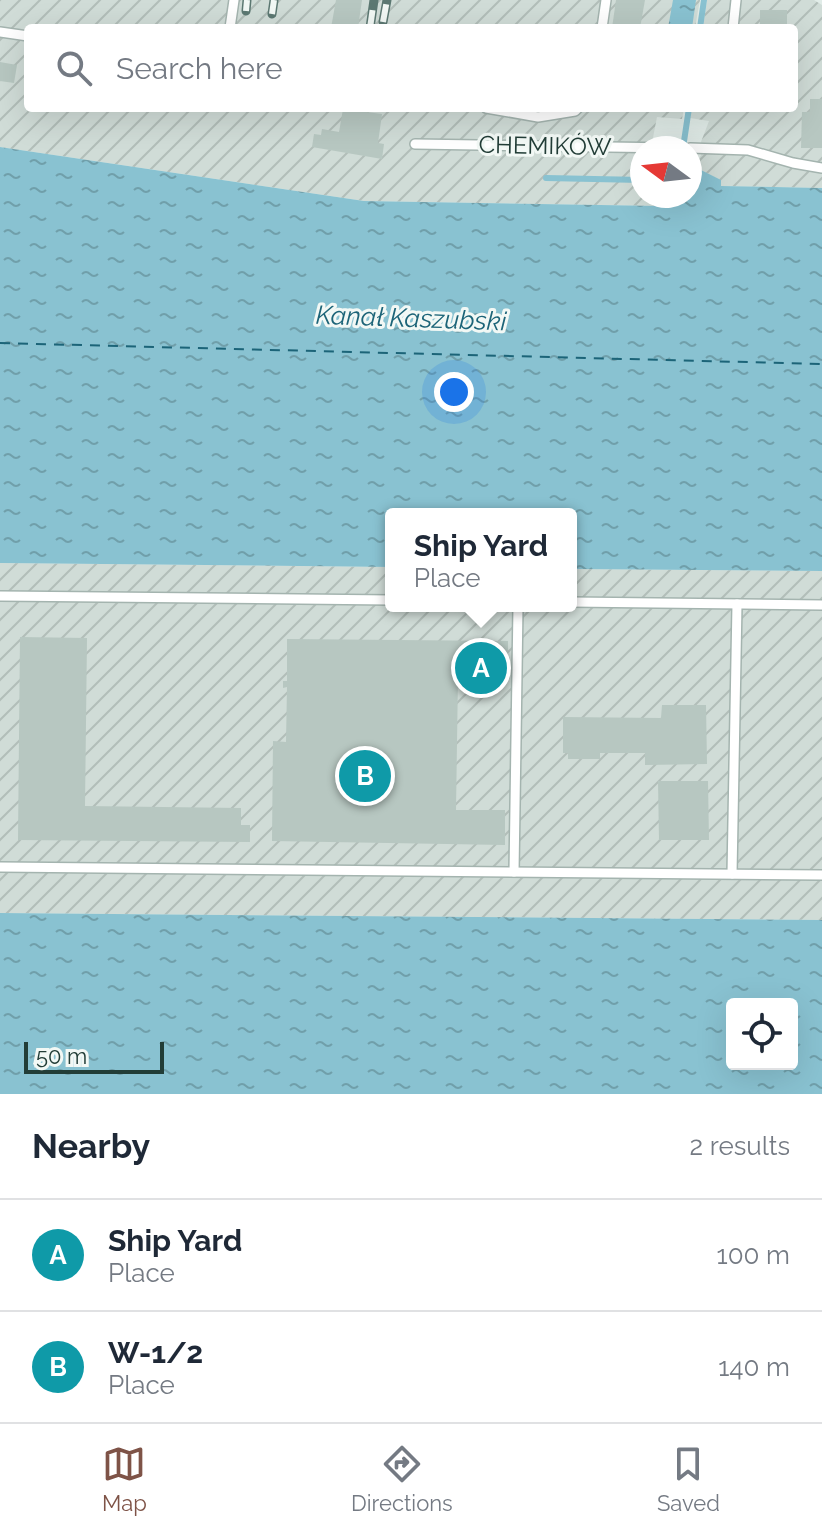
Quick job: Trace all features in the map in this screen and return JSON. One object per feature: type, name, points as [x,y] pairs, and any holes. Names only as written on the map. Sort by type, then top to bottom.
[{"type":"lane","points":[[231,24],[234,0]]},
{"type":"lane","points":[[603,24],[606,0]]},
{"type":"lane","points":[[733,24],[736,0]]},
{"type":"lane","points":[[0,32],[24,35]]},
{"type":"lane","points":[[509,112],[538,117],[569,112]]},
{"type":"lane","name":"CHEMIKÓW","points":[[415,144],[630,148]]},
{"type":"lane","points":[[702,149],[748,150],[822,168]]},
{"type":"lane","points":[[0,596],[385,600]]},
{"type":"lane","points":[[577,602],[822,605]]},
{"type":"lane","points":[[732,874],[737,604]]},
{"type":"lane","points":[[514,872],[518,612]]},
{"type":"lane","points":[[0,867],[822,875]]},
{"type":"shaded area","points":[[0,0],[700,0],[696,24],[24,24],[24,112],[683,112],[682,119],[657,117],[653,136],[630,136],[630,205],[364,201],[0,147]]},
{"type":"shaded area","points":[[707,0],[814,0],[822,5],[822,188],[720,186],[720,180],[702,171],[702,139],[709,121],[690,118],[691,112],[798,112],[798,24],[704,24]]},
{"type":"shaded area","points":[[0,563],[385,567],[385,612],[577,612],[577,569],[822,571],[822,920],[0,913]]},
{"type":"water","points":[[673,0],[696,0],[693,24],[669,24]]},
{"type":"water","name":"Kanał Kaszubski","points":[[0,147],[364,201],[702,208],[702,170],[721,180],[721,186],[822,188],[822,571],[577,569],[577,508],[385,508],[385,567],[0,563]]},
{"type":"water","points":[[0,913],[822,920],[822,1094],[0,1094]]},
{"type":"building","points":[[336,0],[362,0],[359,24],[332,24]]},
{"type":"building","points":[[616,0],[645,0],[641,24],[613,24]]},
{"type":"building","points":[[760,10],[787,10],[787,24],[760,24]]},
{"type":"building","points":[[0,62],[17,65],[14,83],[0,81]]},
{"type":"building","points":[[810,99],[822,99],[822,148],[801,148],[802,112],[810,112]]},
{"type":"building","points":[[342,112],[382,114],[378,143],[384,144],[382,159],[312,147],[314,134],[321,135],[322,129],[339,132]]},
{"type":"building","points":[[20,637],[87,638],[85,806],[241,808],[241,825],[250,825],[250,842],[18,840]]},
{"type":"building","points":[[287,639],[508,641],[508,677],[458,676],[456,810],[505,810],[505,845],[272,841],[273,741],[286,742],[287,687],[283,688],[283,681],[287,681]]},
{"type":"building","points":[[662,705],[706,705],[707,764],[645,765],[645,753],[600,753],[600,759],[568,759],[568,753],[563,753],[563,717],[661,718]]},
{"type":"building","points":[[658,781],[708,781],[709,840],[659,840]]},
{"type":"waterway","points":[[701,24],[704,0]]},
{"type":"waterway","points":[[685,136],[688,112]]},
{"type":"waterway","points":[[546,178],[630,180]]},
{"type":"ferry route","points":[[0,343],[822,364]]},
{"type":"railway","points":[[246,11],[247,0]]},
{"type":"railway","points":[[272,14],[274,0]]},
{"type":"railway","points":[[371,24],[374,0]]},
{"type":"railway","points":[[383,22],[387,0]]},
{"type":"place","name":"Ship Yard","points":[[481,668]]},
{"type":"place","name":"W-1/2","points":[[365,776]]}]
